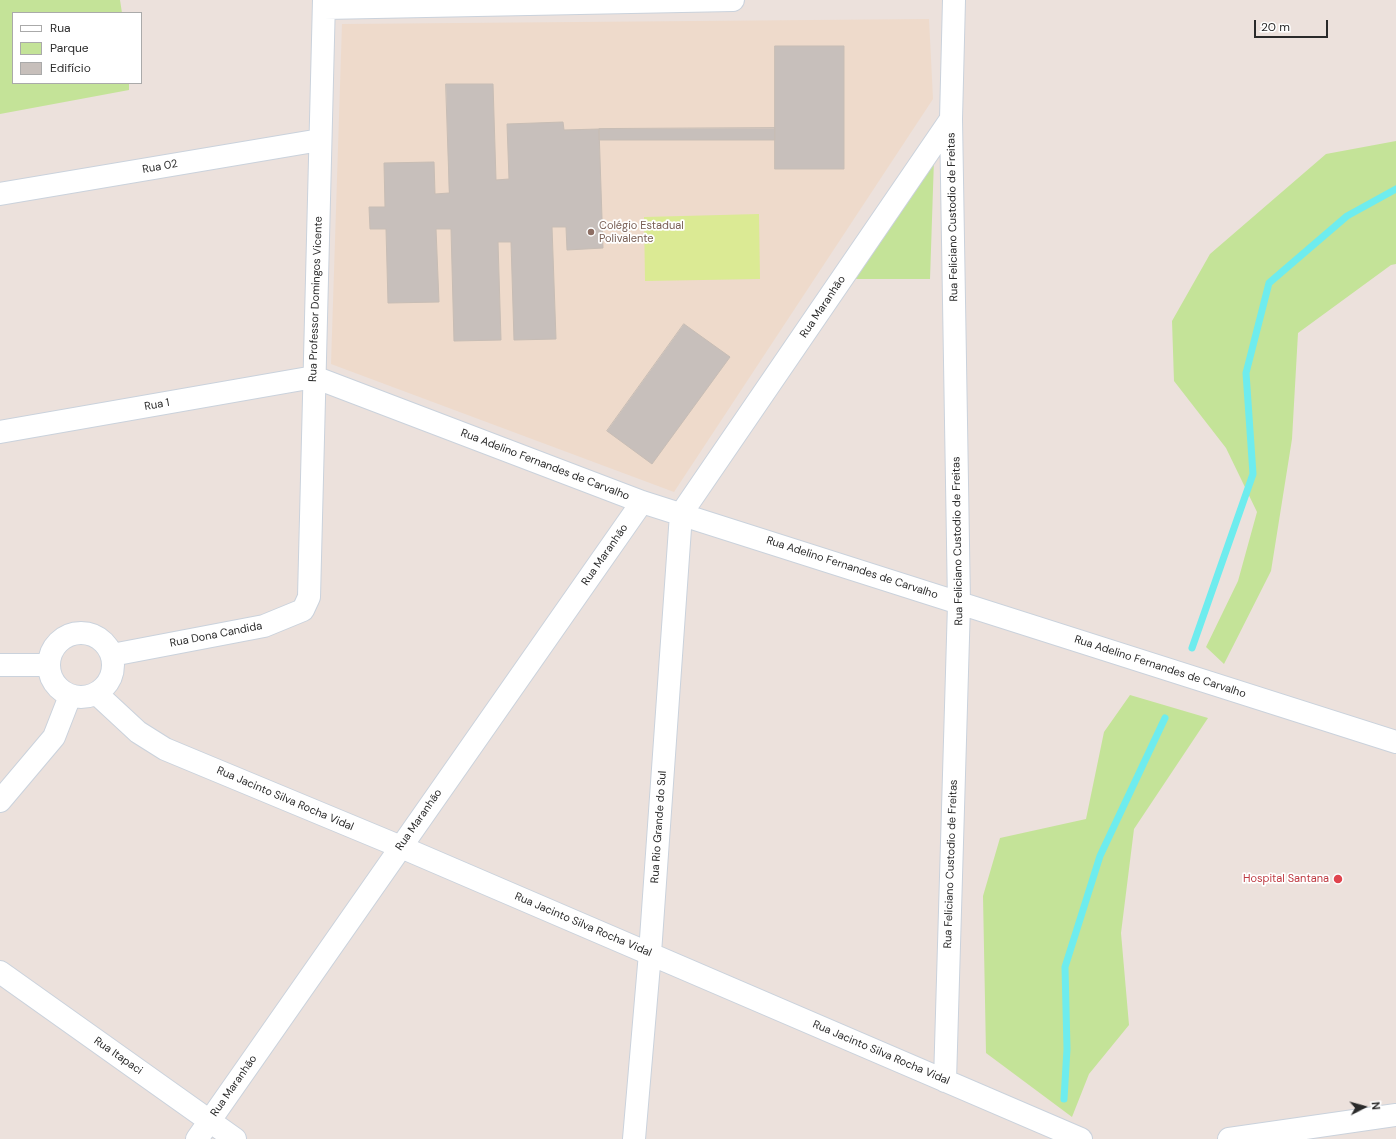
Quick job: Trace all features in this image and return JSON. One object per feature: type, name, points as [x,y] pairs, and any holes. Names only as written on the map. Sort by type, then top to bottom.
[{"type":"street","points":[[324,4],[733,0]]},
{"type":"street","name":"Rua Feliciano Custodio de Freitas","points":[[945,1081],[959,604],[951,119],[954,0]]},
{"type":"street","name":"Rua Professor Domingos Vicente","points":[[309,597],[324,4]]},
{"type":"street","name":"Rua Maranhão","points":[[681,514],[951,119]]},
{"type":"street","name":"Rua 02","points":[[0,194],[320,140]]},
{"type":"street","name":"Rua Adelino Fernandes de Carvalho","points":[[314,377],[642,502],[1396,742]]},
{"type":"street","name":"Rua 1","points":[[0,432],[314,377]]},
{"type":"street","name":"Rua Maranhão","points":[[197,1139],[642,502]]},
{"type":"street","name":"Rua Rio Grande do Sul","points":[[634,1139],[650,953],[681,514]]},
{"type":"street","name":"Rua Dona Candida","points":[[112,655],[264,626],[303,610],[309,597]]},
{"type":"street","points":[[76,633],[94,635],[102,640],[112,655],[113,668],[110,681],[97,694],[88,697],[70,696],[62,692],[54,683],[49,672],[52,652],[59,640],[76,633]]},
{"type":"street","points":[[0,665],[49,665]]},
{"type":"street","name":"Rua Jacinto Silva Rocha Vidal","points":[[97,694],[138,732],[165,749],[401,846],[1081,1139]]},
{"type":"street","points":[[0,801],[54,737],[70,696]]},
{"type":"street","name":"Rua Itapaci","points":[[0,972],[235,1139]]},
{"type":"street","points":[[1229,1139],[1396,1115]]},
{"type":"shaded area","name":"Colégio Estadual Polivalente","points":[[929,19],[933,99],[674,492],[331,364],[342,24]]},
{"type":"green space","points":[[0,0],[120,0],[122,12],[12,12],[12,84],[129,84],[129,90],[0,114]]},
{"type":"green space","points":[[1396,141],[1396,264],[1391,265],[1298,333],[1292,439],[1271,571],[1224,664],[1206,647],[1238,581],[1257,512],[1226,448],[1174,381],[1172,321],[1210,254],[1326,154]]},
{"type":"green space","points":[[934,159],[930,279],[851,279]]},
{"type":"green space","points":[[759,214],[760,279],[645,281],[644,217]]},
{"type":"green space","points":[[1130,695],[1208,718],[1134,829],[1121,933],[1129,1025],[1089,1074],[1072,1117],[986,1053],[983,896],[1000,838],[1086,819],[1104,732]]},
{"type":"building","points":[[775,46],[844,46],[844,169],[775,169]]},
{"type":"building","points":[[446,84],[493,84],[496,180],[509,179],[507,124],[563,122],[564,130],[599,129],[603,248],[567,250],[566,227],[552,227],[556,339],[514,340],[511,242],[498,242],[501,340],[454,341],[451,229],[436,229],[439,302],[388,303],[386,229],[370,229],[369,207],[385,207],[384,163],[434,162],[435,194],[449,193]]},
{"type":"building","points":[[775,128],[775,140],[599,140],[599,129]]},
{"type":"building","points":[[684,324],[730,357],[652,464],[607,431]]},
{"type":"waterway","points":[[1192,648],[1253,474],[1246,373],[1269,283],[1347,216],[1396,189]]},
{"type":"waterway","points":[[1064,1099],[1067,1049],[1065,967],[1100,856],[1165,718]]},
{"type":"place","name":"Colégio Estadual Polivalente","points":[[591,232]]},
{"type":"place","name":"Hospital Santana","points":[[1338,879]]}]
